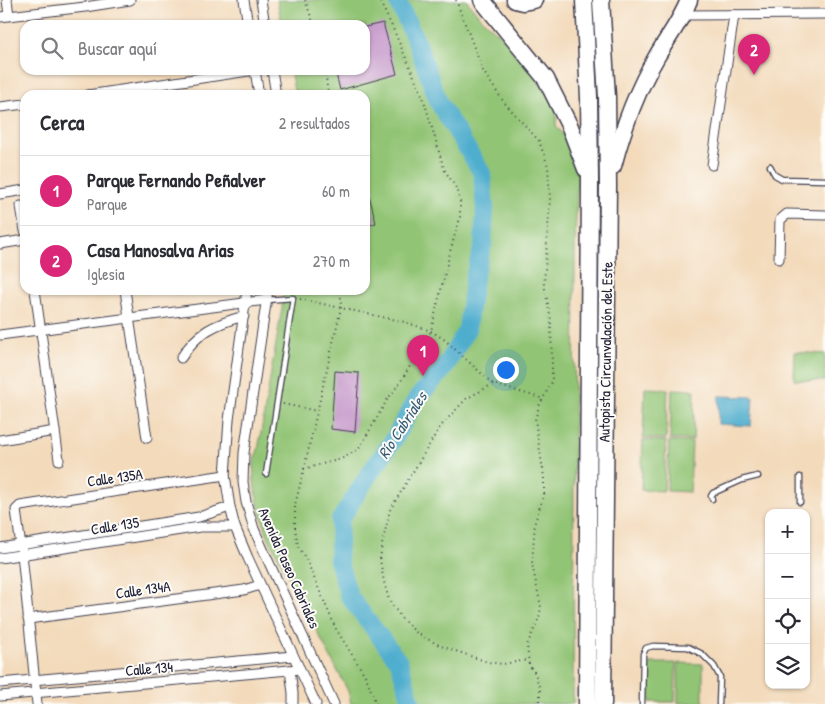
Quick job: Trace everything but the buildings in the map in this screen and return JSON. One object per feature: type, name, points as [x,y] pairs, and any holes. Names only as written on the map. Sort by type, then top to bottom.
[{"type":"highway","points":[[482,0],[546,79],[570,127],[590,182]]},
{"type":"highway","points":[[515,0],[523,2],[534,0]]},
{"type":"highway","name":"Autopista Circunvalación del Este","points":[[584,0],[590,182],[587,704]]},
{"type":"highway","name":"Autopista Circunvalación del Este","points":[[601,0],[607,97],[608,186],[602,704]]},
{"type":"highway","points":[[608,186],[617,150],[635,101],[656,57],[686,8]]},
{"type":"street","points":[[7,0],[5,16],[84,4],[130,0]]},
{"type":"street","points":[[244,0],[247,20]]},
{"type":"street","points":[[261,0],[264,20]]},
{"type":"street","points":[[686,8],[734,15],[825,14]]},
{"type":"street","points":[[712,165],[734,15]]},
{"type":"street","points":[[121,90],[222,75]]},
{"type":"street","points":[[256,75],[258,90]]},
{"type":"street","points":[[273,75],[275,90]]},
{"type":"street","points":[[0,107],[20,105]]},
{"type":"street","points":[[0,194],[20,191]]},
{"type":"street","points":[[779,259],[780,220],[783,216],[787,214],[825,215]]},
{"type":"street","points":[[0,244],[20,241]]},
{"type":"street","points":[[35,295],[59,460]]},
{"type":"street","points":[[126,295],[147,438]]},
{"type":"street","points":[[246,295],[229,420],[225,475],[235,527],[293,656],[295,670],[293,704]]},
{"type":"street","name":"Avenida Paseo Cabriales","points":[[267,295],[244,453],[243,482],[246,502],[254,530],[334,704]]},
{"type":"street","points":[[0,336],[266,300]]},
{"type":"street","points":[[181,358],[191,344],[213,326],[244,316]]},
{"type":"street","points":[[0,440],[55,431]]},
{"type":"street","name":"Calle 135A","points":[[22,550],[15,515],[16,510],[20,506],[225,475]]},
{"type":"street","name":"Calle 135","points":[[0,558],[22,550],[198,517],[230,507]]},
{"type":"street","name":"Calle 135","points":[[0,548],[22,550],[200,527],[235,527]]},
{"type":"street","points":[[22,550],[37,704]]},
{"type":"street","name":"Calle 134A","points":[[28,619],[244,590],[260,585]]},
{"type":"street","name":"Calle 134","points":[[0,683],[293,656]]},
{"type":"street","points":[[295,670],[316,704]]},
{"type":"street","name":"Calle 134","points":[[0,696],[295,670]]},
{"type":"lane","points":[[770,166],[775,175],[782,178],[825,180]]},
{"type":"lane","points":[[266,300],[292,298],[266,474]]},
{"type":"lane","points":[[712,498],[713,493],[742,480],[758,476]]},
{"type":"lane","points":[[800,477],[800,502]]},
{"type":"lane","points":[[642,704],[643,654],[646,648],[653,646],[688,647],[702,654],[714,666],[720,677],[719,704]]},
{"type":"path","points":[[305,0],[312,20]]},
{"type":"path","points":[[304,469],[341,459],[359,449],[387,400],[432,331],[451,248],[460,218],[460,201],[456,188],[444,169],[423,97],[391,24],[378,0]]},
{"type":"path","points":[[456,0],[483,71],[503,101],[539,141],[548,166],[550,199],[544,284],[551,320],[552,382],[539,406],[535,420],[544,477],[544,494],[535,522],[532,564],[541,607],[539,618],[527,645],[529,665],[535,673],[540,689],[540,704]]},
{"type":"path","points":[[326,75],[327,90]]},
{"type":"path","points":[[341,295],[341,308],[295,505],[295,528],[298,546],[306,559],[336,629],[366,677],[376,704]]},
{"type":"path","points":[[292,298],[405,322],[432,331],[445,340],[493,384],[544,398]]},
{"type":"path","points":[[493,384],[466,400],[440,427],[390,510],[380,560],[389,600],[402,618],[418,634],[441,646],[488,662],[503,664],[528,660]]},
{"type":"path","points":[[277,403],[317,411]]},
{"type":"green space","points":[[277,0],[466,0],[482,19],[515,48],[557,108],[556,126],[575,148],[578,167],[575,243],[573,704],[351,704],[348,691],[269,539],[256,494],[254,470],[284,295],[370,295],[370,90],[294,90],[291,75],[370,75],[370,20],[281,20]]},
{"type":"green space","points":[[795,352],[825,354],[825,381],[794,380]]},
{"type":"green space","points":[[645,388],[668,389],[666,439],[643,438]]},
{"type":"green space","points":[[672,389],[695,390],[693,440],[670,439]]},
{"type":"green space","points":[[643,440],[666,441],[664,491],[641,490]]},
{"type":"green space","points":[[669,441],[692,442],[690,492],[667,491]]},
{"type":"green space","points":[[650,663],[676,663],[675,702],[650,702]]},
{"type":"green space","points":[[678,663],[703,664],[703,703],[678,703]]},
{"type":"water","points":[[719,396],[753,397],[751,426],[718,424]]},
{"type":"waterway","name":"Río Cabriales","points":[[397,0],[416,41],[439,103],[482,173],[485,208],[483,245],[474,278],[467,329],[444,369],[417,398],[394,439],[340,520],[338,560],[349,596],[399,662],[412,704]]},
{"type":"place","name":"Casa Manosalva Arias","points":[[754,75]]},
{"type":"place","name":"Parque Fernando Peñalver","points":[[423,376]]}]
